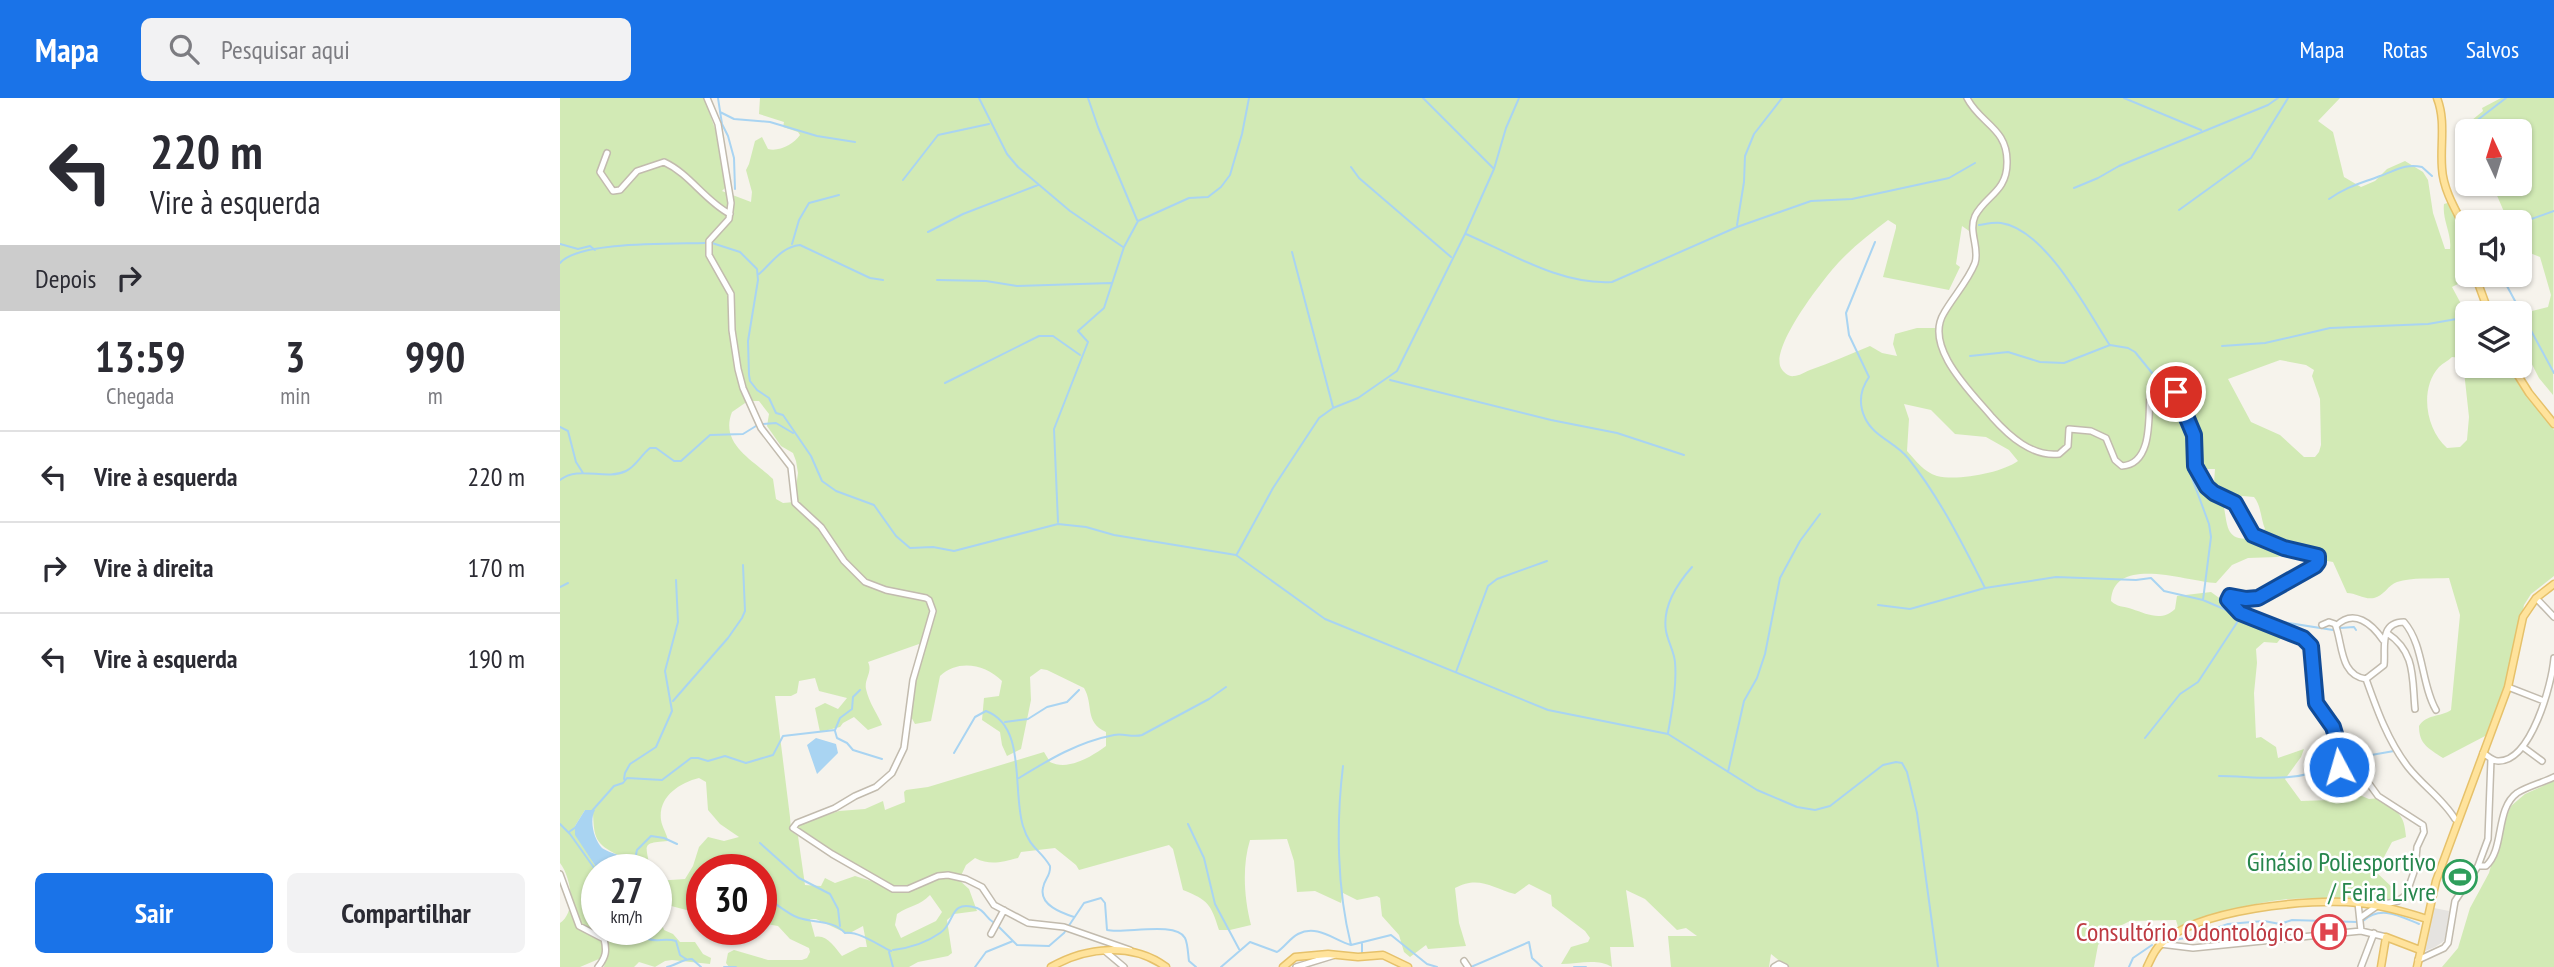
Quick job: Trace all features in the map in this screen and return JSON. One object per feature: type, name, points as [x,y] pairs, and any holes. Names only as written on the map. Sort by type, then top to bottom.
[{"type":"main road","points":[[2437,98],[2442,119],[2444,182],[2457,210]]},
{"type":"main road","points":[[2520,378],[2554,425]]},
{"type":"main road","points":[[2417,964],[2436,881],[2508,687],[2523,617],[2536,598],[2554,584]]},
{"type":"main road","points":[[2427,919],[2431,884],[2483,753]]},
{"type":"main road","points":[[2147,967],[2160,944],[2191,926],[2261,906],[2310,902],[2358,903],[2427,919]]},
{"type":"main road","points":[[2381,967],[2386,937],[2420,950]]},
{"type":"main road","points":[[1051,967],[1077,954],[1131,951],[1146,954],[1166,967]]},
{"type":"main road","points":[[1283,967],[1290,959],[1302,955],[1383,955],[1408,967]]},
{"type":"street","points":[[708,98],[718,124],[730,187],[730,214],[725,224],[712,236],[708,248],[711,260],[731,294],[732,330],[738,369],[752,412],[770,442],[791,467],[793,497],[799,509],[821,527],[854,573],[874,586],[922,596],[929,600],[933,611],[920,650],[906,739],[892,774],[876,787],[835,808],[797,823],[793,828],[893,889],[908,889],[938,876],[957,876],[978,884],[994,905],[1028,923],[1064,927],[1131,951]]},
{"type":"street","points":[[1967,98],[2002,139],[2006,149],[2007,170],[2003,184],[1976,213],[1972,231],[1977,252],[1975,262],[1940,319],[1939,335],[1945,357],[2001,427],[2026,447],[2046,454],[2059,454],[2068,446],[2069,429],[2091,431],[2106,438],[2115,460],[2122,466],[2130,465],[2138,459],[2145,442],[2150,392],[2160,387],[2174,389],[2194,435],[2195,466],[2207,487],[2235,503],[2253,535],[2284,548],[2316,554],[2319,559],[2315,566],[2258,598],[2252,600],[2229,596],[2230,604],[2240,613],[2303,638],[2313,649],[2315,698],[2335,731],[2335,763],[2339,767],[2362,774],[2378,796],[2421,823],[2424,828],[2424,835],[2417,847],[2415,869],[2408,892],[2403,899],[2377,906],[2360,923],[2186,952],[2160,944]]},
{"type":"street","points":[[607,153],[600,172],[612,191],[620,190],[637,171],[664,162],[720,209],[730,214]]},
{"type":"street","points":[[2536,598],[2554,617]]},
{"type":"street","points":[[2336,626],[2341,621],[2356,618],[2364,620],[2383,640],[2384,665],[2365,679]]},
{"type":"street","points":[[2383,640],[2392,625],[2400,621],[2406,623],[2426,677],[2429,698],[2436,710]]},
{"type":"street","points":[[2322,625],[2332,622],[2336,626],[2346,664],[2353,675],[2365,679],[2386,732],[2406,765],[2436,794],[2455,819]]},
{"type":"street","points":[[2387,633],[2403,646],[2409,657],[2416,709]]},
{"type":"street","points":[[2483,753],[2491,759],[2505,760],[2523,747],[2533,731],[2544,702],[2554,658]]},
{"type":"street","points":[[2508,687],[2544,702]]},
{"type":"street","points":[[2523,747],[2542,761]]},
{"type":"street","points":[[2417,964],[2448,943],[2457,897],[2478,866],[2488,839],[2491,759]]},
{"type":"street","points":[[2478,866],[2486,866],[2493,859],[2500,827],[2513,797],[2554,777]]},
{"type":"street","points":[[560,874],[579,926],[604,939],[607,950],[598,967]]},
{"type":"street","points":[[2358,903],[2360,923],[2374,933],[2386,937]]},
{"type":"street","points":[[991,934],[1004,910]]},
{"type":"street","points":[[2361,967],[2374,933]]},
{"type":"street","points":[[1105,951],[1124,967]]},
{"type":"street","points":[[1296,967],[1335,955]]},
{"type":"street","points":[[1774,967],[1779,964],[1786,967]]},
{"type":"green space","points":[[560,98],[704,98],[717,134],[726,187],[722,191],[751,202],[752,192],[746,170],[755,141],[762,137],[768,149],[777,149],[790,144],[800,135],[783,127],[784,122],[759,114],[760,98],[2340,98],[2318,121],[2333,132],[2344,177],[2361,187],[2375,181],[2387,169],[2405,161],[2423,172],[2428,180],[2433,213],[2445,249],[2450,249],[2450,238],[2444,204],[2451,202],[2455,211],[2455,286],[2452,287],[2460,301],[2455,301],[2455,357],[2439,367],[2429,386],[2428,409],[2434,431],[2447,448],[2460,447],[2467,440],[2469,417],[2464,378],[2518,378],[2554,430],[2554,576],[2531,594],[2524,605],[2512,668],[2487,735],[2443,758],[2423,741],[2419,726],[2426,719],[2451,710],[2460,615],[2449,578],[2403,580],[2394,583],[2377,597],[2367,598],[2347,593],[2333,562],[2288,554],[2248,558],[2232,565],[2216,583],[2138,574],[2124,578],[2115,587],[2111,601],[2113,603],[2154,616],[2165,615],[2175,609],[2177,596],[2211,592],[2233,608],[2285,633],[2277,643],[2264,642],[2256,649],[2256,738],[2261,737],[2276,747],[2278,758],[2304,749],[2285,779],[2301,801],[2331,800],[2357,794],[2369,799],[2380,798],[2402,818],[2406,837],[2392,842],[2376,872],[2395,890],[2393,901],[2289,899],[2247,906],[2178,927],[2176,920],[2130,921],[2114,929],[2098,945],[2094,967],[1787,967],[1771,954],[1769,967],[1671,967],[1668,936],[1697,936],[1686,928],[1677,930],[1645,899],[1626,890],[1634,947],[1610,947],[1612,967],[1594,962],[1561,964],[1571,947],[1588,942],[1590,938],[1585,931],[1552,906],[1551,895],[1529,884],[1515,894],[1478,883],[1455,888],[1459,923],[1466,946],[1428,949],[1426,945],[1410,957],[1404,952],[1399,935],[1382,916],[1380,898],[1377,896],[1357,900],[1343,893],[1341,903],[1315,891],[1297,892],[1294,861],[1287,839],[1250,840],[1245,882],[1251,925],[1230,930],[1219,930],[1214,914],[1207,904],[1183,890],[1173,849],[1169,845],[1079,870],[1055,848],[1021,852],[1018,858],[996,862],[975,858],[966,865],[959,880],[969,889],[977,911],[954,914],[947,920],[952,953],[948,956],[918,962],[909,967],[729,967],[726,963],[728,953],[734,950],[768,960],[802,960],[807,958],[810,952],[809,948],[790,939],[777,926],[777,854],[697,854],[708,837],[724,841],[739,837],[720,824],[708,810],[706,782],[699,778],[677,787],[666,798],[661,820],[668,841],[649,844],[648,854],[616,854],[605,847],[597,839],[593,813],[585,810],[575,826],[575,833],[588,854],[581,854],[581,945],[672,945],[672,934],[680,942],[686,942],[686,945],[697,945],[703,954],[711,958],[710,964],[672,960],[655,967],[639,962],[634,967],[604,967],[606,956],[580,967],[560,967],[560,923],[569,911],[570,903],[569,885],[560,863]],"holes":[[[1888,220],[1896,225],[1896,228],[1883,277],[1949,290],[1960,267],[1956,264],[1962,226],[1972,233],[1975,261],[1939,328],[1917,328],[1895,334],[1893,344],[1897,356],[1882,353],[1870,346],[1798,375],[1787,374],[1781,368],[1780,358],[1783,345],[1800,313],[1839,262]],[[2280,360],[2306,365],[2314,370],[2312,376],[2320,399],[2321,445],[2315,457],[2304,457],[2280,435],[2251,422],[2228,379]],[[748,401],[759,401],[769,414],[767,426],[781,446],[793,453],[796,461],[798,473],[794,502],[783,503],[776,499],[773,479],[735,443],[729,424],[732,412]],[[1904,404],[1931,410],[1955,434],[1986,437],[2009,450],[2018,461],[1990,472],[1967,477],[1937,476],[1920,466],[1907,451],[1909,419]],[[2193,469],[2215,469],[2214,483],[2220,494],[2254,497],[2265,529],[2253,538],[2244,539],[2232,534],[2223,503],[2205,489]],[[919,644],[910,715],[915,724],[931,721],[940,676],[947,671],[955,667],[971,666],[980,667],[995,675],[1002,681],[999,696],[984,698],[982,720],[1000,732],[1007,756],[1021,749],[1031,700],[1030,677],[1041,669],[1047,670],[1084,688],[1092,718],[1099,728],[1106,732],[1106,746],[1086,758],[1064,765],[1050,762],[1044,752],[928,787],[906,790],[905,802],[885,810],[883,801],[865,809],[839,811],[796,825],[803,837],[884,885],[855,876],[835,883],[825,878],[821,886],[805,885],[798,836],[791,831],[775,696],[791,696],[797,693],[799,681],[815,678],[819,691],[847,698],[838,709],[825,703],[815,708],[820,732],[840,727],[854,717],[868,730],[882,725],[866,689],[868,662]],[[930,895],[942,912],[936,921],[901,938],[895,925],[897,914]],[[810,919],[816,919],[848,934],[863,926],[867,947],[860,947],[842,956],[830,942],[815,937]]]},
{"type":"green space","points":[[2501,98],[2554,98],[2553,395],[2532,364],[2532,311],[2548,307],[2551,295],[2540,257],[2532,254],[2532,210],[2503,210],[2497,196],[2532,196],[2532,119],[2473,119],[2483,111],[2482,108]]},
{"type":"green space","points":[[2554,781],[2554,967],[2442,967],[2458,948],[2470,908],[2489,873],[2501,829],[2511,806],[2525,794]]},
{"type":"green space","points":[[685,879],[686,910],[672,906],[672,880]]},
{"type":"shaded area","points":[[2434,908],[2449,911],[2446,935],[2444,941],[2423,952]]},
{"type":"water","points":[[816,738],[836,744],[838,753],[817,774],[807,745]]},
{"type":"water","points":[[585,810],[595,810],[592,824],[597,840],[602,848],[616,854],[587,854],[575,835],[575,826]]},
{"type":"waterway","points":[[718,98],[722,124],[734,158],[735,189]]},
{"type":"waterway","points":[[979,98],[1007,154],[1018,167],[1070,211],[1123,247]]},
{"type":"waterway","points":[[1088,98],[1137,220]]},
{"type":"waterway","points":[[1058,522],[1054,429],[1088,342],[1078,331],[1104,308],[1124,247],[1138,221],[1189,198],[1208,197],[1221,187],[1230,175],[1249,98]]},
{"type":"waterway","points":[[1423,98],[1494,169]]},
{"type":"waterway","points":[[1237,554],[1273,488],[1319,418],[1333,408],[1358,398],[1397,371],[1465,234],[1494,169],[1506,128],[1519,98]]},
{"type":"waterway","points":[[1737,225],[1745,156],[1754,134],[1782,98]]},
{"type":"waterway","points":[[2124,98],[2201,130]]},
{"type":"waterway","points":[[2074,188],[2119,166],[2268,105],[2278,98]]},
{"type":"waterway","points":[[2179,210],[2251,158],[2288,98]]},
{"type":"waterway","points":[[2479,119],[2506,98]]},
{"type":"waterway","points":[[720,112],[734,119],[770,122],[817,136],[855,142]]},
{"type":"waterway","points":[[903,180],[938,135],[989,124]]},
{"type":"waterway","points":[[1466,234],[1537,267],[1574,279],[1612,282],[1737,227],[1811,201],[1852,199],[1949,178],[1975,163]]},
{"type":"waterway","points":[[1351,167],[1359,178],[1451,257]]},
{"type":"waterway","points":[[2329,199],[2342,191],[2405,167],[2422,167],[2432,176]]},
{"type":"waterway","points":[[928,232],[963,214],[1038,185]]},
{"type":"waterway","points":[[792,244],[799,220],[809,203],[839,195]]},
{"type":"waterway","points":[[2532,219],[2554,211]]},
{"type":"waterway","points":[[1979,225],[2001,223],[2017,229],[2033,240],[2049,255],[2077,292],[2109,344]]},
{"type":"waterway","points":[[1875,242],[1846,313],[1849,335],[1869,377],[1861,397],[1861,407],[1869,425],[1903,452],[1920,473],[1950,521],[1985,588]]},
{"type":"waterway","points":[[560,263],[570,256],[606,247],[705,243]]},
{"type":"waterway","points":[[712,243],[740,252],[757,269],[758,280],[748,341],[750,381],[769,398],[776,413],[783,415],[811,456],[822,481],[836,491],[874,505],[896,536],[910,548],[933,547],[954,551],[1058,524],[1236,555],[1325,619],[1548,710],[1668,734],[1757,790],[1797,807],[1815,810],[1830,806],[1883,765],[1902,763],[1907,772],[1917,813],[1938,967]]},
{"type":"waterway","points":[[560,244],[578,249],[590,246],[595,250]]},
{"type":"waterway","points":[[759,274],[782,252],[800,245],[870,278],[883,280]]},
{"type":"waterway","points":[[1292,252],[1333,407]]},
{"type":"waterway","points":[[937,280],[986,281],[1017,286],[1111,283]]},
{"type":"waterway","points":[[2507,287],[2554,373]]},
{"type":"waterway","points":[[2222,346],[2265,343],[2330,328],[2428,324],[2455,319]]},
{"type":"waterway","points":[[945,383],[1039,336],[1053,336],[1080,355]]},
{"type":"waterway","points":[[1970,356],[2008,352],[2040,362],[2064,363],[2110,345],[2135,352],[2161,384]]},
{"type":"waterway","points":[[1390,380],[1551,420],[1617,433],[1684,455]]},
{"type":"waterway","points":[[763,424],[776,423],[793,433]]},
{"type":"waterway","points":[[560,480],[584,473],[618,474],[633,466],[650,448],[656,448],[674,461],[681,461],[710,435],[743,434],[756,426]]},
{"type":"waterway","points":[[560,427],[568,431],[576,462],[583,473]]},
{"type":"waterway","points":[[2189,470],[2209,524],[2211,537],[2203,600]]},
{"type":"waterway","points":[[1728,772],[1744,701],[1757,678],[1765,654],[1780,578],[1800,541],[1820,514]]},
{"type":"waterway","points":[[1456,672],[1488,586],[1497,579],[1547,561]]},
{"type":"waterway","points":[[673,701],[742,618],[745,611],[743,565]]},
{"type":"waterway","points":[[1668,733],[1675,671],[1666,631],[1666,613],[1676,588],[1692,567]]},
{"type":"waterway","points":[[1878,605],[1910,609],[1985,588],[2056,577],[2136,580],[2151,578],[2164,591],[2203,600],[2247,619]]},
{"type":"waterway","points":[[624,779],[630,764],[656,747],[672,711],[665,671],[678,622],[676,580]]},
{"type":"waterway","points":[[560,587],[568,583]]},
{"type":"waterway","points":[[2145,738],[2180,694],[2198,682],[2240,618]]},
{"type":"waterway","points":[[2263,619],[2333,630]]},
{"type":"waterway","points":[[2340,628],[2354,627],[2356,630]]},
{"type":"waterway","points":[[1019,778],[1088,742],[1114,735],[1142,735],[1226,687]]},
{"type":"waterway","points":[[835,730],[840,718],[852,709],[853,697],[860,690]]},
{"type":"waterway","points":[[1005,722],[1028,719],[1047,707],[1067,702],[1079,690]]},
{"type":"waterway","points":[[954,753],[975,717],[986,711],[999,719],[1008,730],[1016,761],[1023,826],[1029,840],[1050,866],[1043,888],[1044,899],[1052,907],[1074,917]]},
{"type":"waterway","points":[[591,812],[614,786],[623,783],[627,778],[662,780],[691,758],[708,761],[725,756],[746,763],[773,755],[783,736],[835,730]]},
{"type":"waterway","points":[[835,731],[837,738],[853,750],[882,759]]},
{"type":"waterway","points":[[2343,760],[2394,751]]},
{"type":"waterway","points":[[1343,766],[1339,811],[1340,879],[1351,945]]},
{"type":"waterway","points":[[2219,776],[2301,776],[2326,767]]},
{"type":"waterway","points":[[560,824],[584,854]]},
{"type":"waterway","points":[[1188,824],[1204,858],[1215,904],[1239,949]]},
{"type":"waterway","points":[[569,832],[576,827]]},
{"type":"waterway","points":[[636,854],[651,836],[677,844]]},
{"type":"waterway","points":[[760,843],[799,878],[830,894],[838,909],[840,926]]},
{"type":"waterway","points":[[998,926],[1017,945],[1049,946],[1064,933],[1084,903],[1101,898],[1105,903],[1107,930],[1161,929],[1180,933],[1186,940],[1189,961],[1196,967]]},
{"type":"waterway","points":[[777,905],[795,916],[835,926],[845,933],[862,936],[891,951]]},
{"type":"waterway","points":[[893,950],[935,937],[945,929],[954,913],[961,907],[980,909],[993,922]]},
{"type":"waterway","points":[[2363,921],[2383,913],[2397,915],[2419,924]]},
{"type":"waterway","points":[[2174,940],[2228,924],[2264,921],[2280,924],[2292,920],[2357,922]]},
{"type":"waterway","points":[[1221,967],[1250,942],[1277,952],[1305,931],[1319,932],[1351,945],[1391,935],[1427,964],[1437,967]]},
{"type":"waterway","points":[[672,940],[676,941],[680,955],[686,959]]},
{"type":"waterway","points":[[975,967],[986,952],[1013,941]]},
{"type":"waterway","points":[[1471,967],[1529,942],[1532,958],[1542,967]]},
{"type":"waterway","points":[[1362,944],[1362,953]]},
{"type":"waterway","points":[[2129,967],[2133,958],[2152,945]]},
{"type":"waterway","points":[[889,952],[893,967]]},
{"type":"waterway","points":[[667,967],[692,959],[701,967]]},
{"type":"waterway","points":[[724,967],[736,967]]},
{"type":"waterway","points":[[1574,967],[1586,967]]},
{"type":"place","name":"Ginásio Poliesportivo / Feira Livre","points":[[2460,877]]},
{"type":"place","name":"Consultório Odontológico","points":[[2329,932]]},
{"type":"route","points":[[2176,392],[2194,435],[2195,466],[2207,487],[2235,503],[2253,535],[2284,548],[2318,556],[2315,566],[2258,598],[2252,600],[2229,596],[2228,600],[2240,613],[2303,638],[2313,649],[2316,703],[2335,731],[2337,741],[2334,761],[2339,767]]}]
